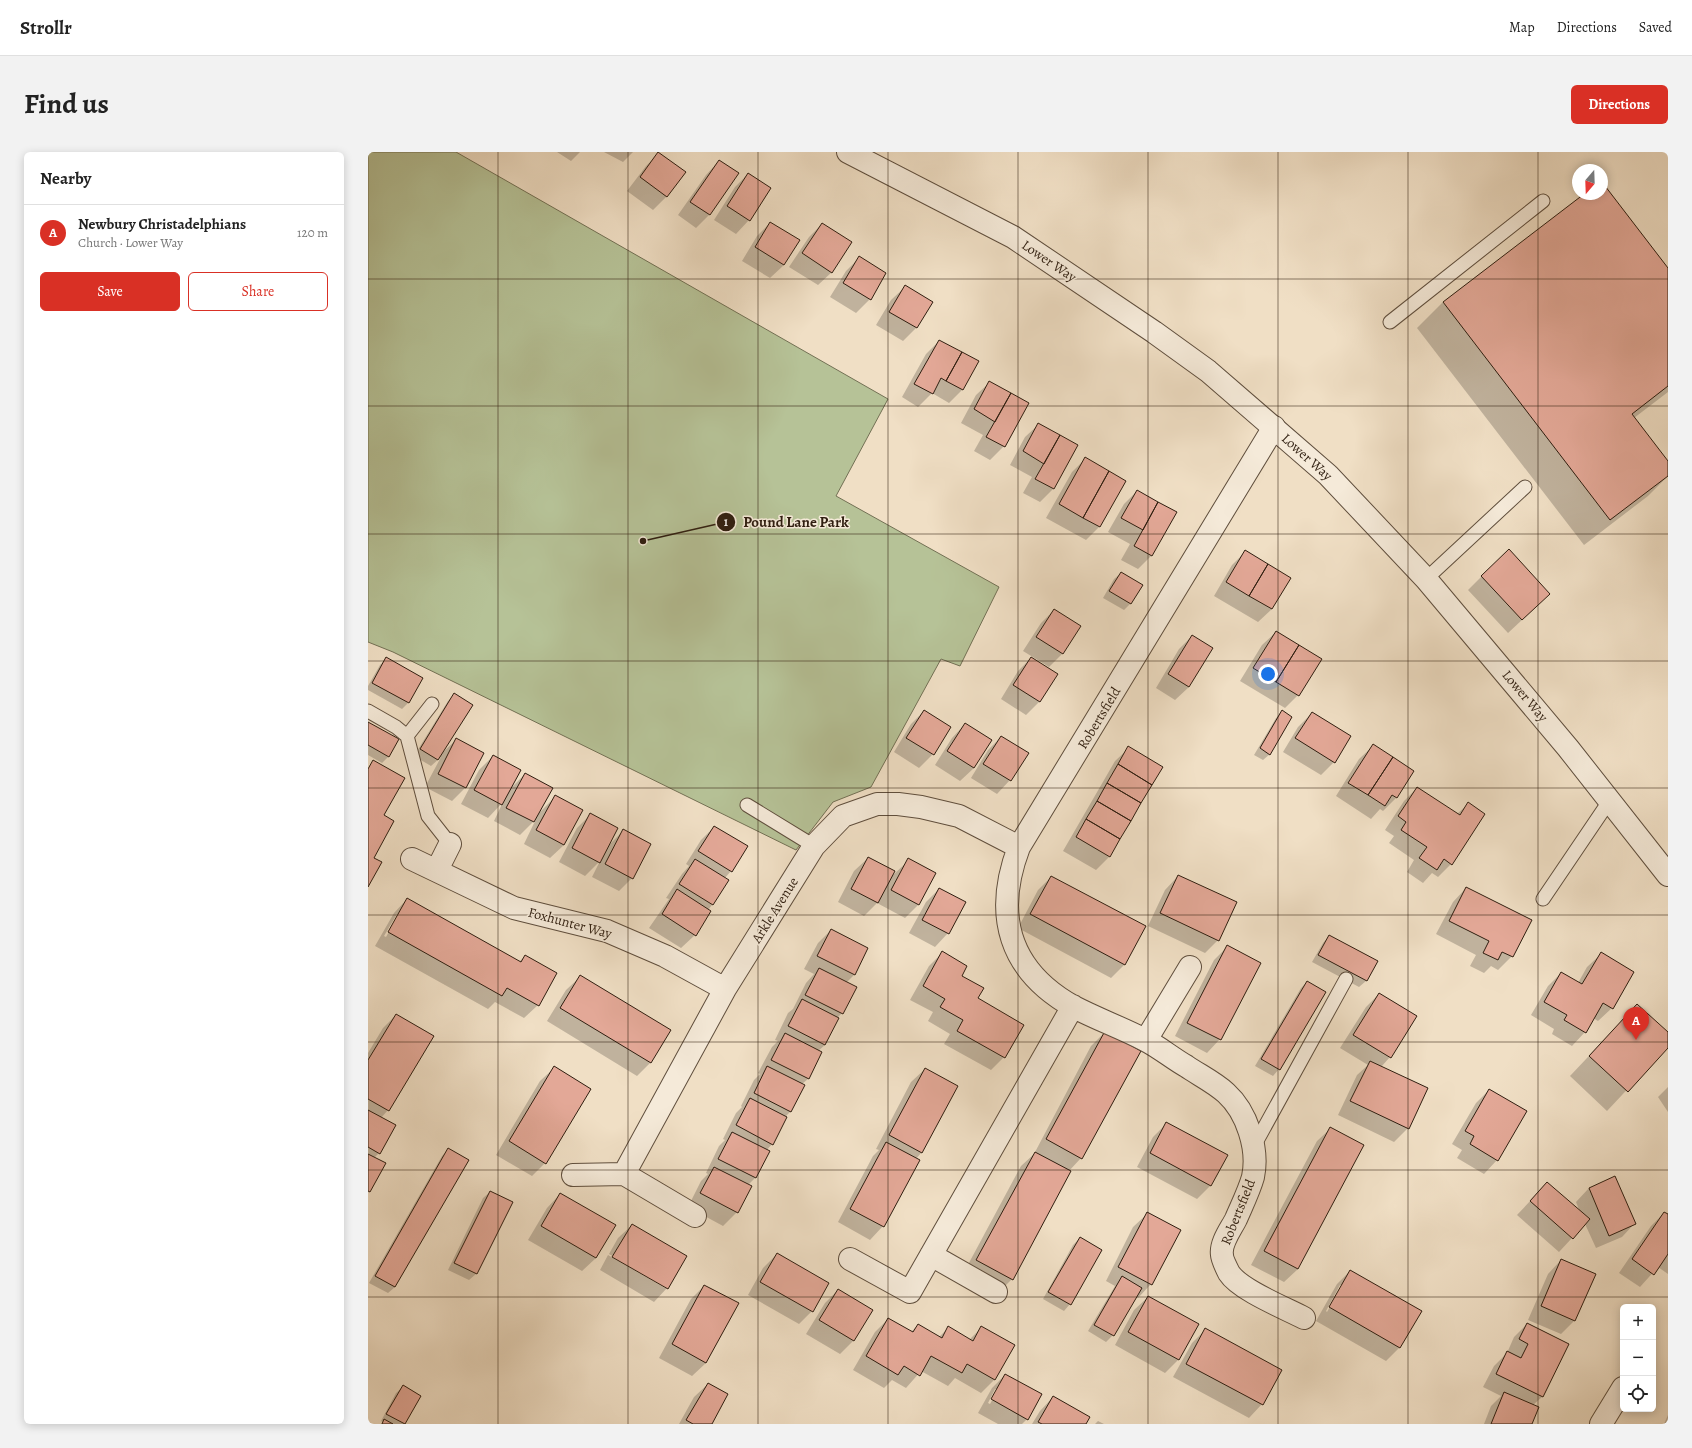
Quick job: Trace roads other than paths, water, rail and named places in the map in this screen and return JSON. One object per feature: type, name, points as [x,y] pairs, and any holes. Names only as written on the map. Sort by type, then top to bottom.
[{"type":"street","name":"Lower Way","points":[[849,152],[1013,238],[1208,370],[1274,427],[1328,475],[1426,579],[1610,800],[1668,875]]},
{"type":"street","name":"Robertsfield","points":[[1274,427],[1019,847],[1012,866],[1008,890],[1007,914],[1010,933],[1026,969],[1043,985],[1073,1006],[1146,1040],[1220,1087],[1235,1101],[1242,1112],[1253,1148],[1253,1175],[1246,1197],[1224,1244],[1222,1255],[1230,1273],[1246,1288],[1304,1318]]},
{"type":"street","name":"Arkle Avenue","points":[[624,1174],[725,989],[814,846],[843,816],[877,804],[898,804],[939,810],[959,816],[1019,847]]},
{"type":"street","points":[[436,870],[450,844]]},
{"type":"street","name":"Foxhunter Way","points":[[412,859],[514,908],[607,931],[665,956],[725,989]]},
{"type":"street","points":[[1146,1040],[1190,967]]},
{"type":"street","points":[[850,1259],[910,1292],[1073,1006]]},
{"type":"street","points":[[573,1176],[624,1174],[695,1216]]},
{"type":"street","points":[[931,1255],[996,1292]]},
{"type":"street","points":[[1601,1424],[1620,1393]]},
{"type":"lane","points":[[1390,322],[1543,202]]},
{"type":"lane","points":[[1426,579],[1525,488]]},
{"type":"lane","points":[[407,736],[432,704]]},
{"type":"lane","points":[[368,711],[396,727],[407,736],[428,816],[450,844]]},
{"type":"lane","points":[[1543,899],[1587,831],[1610,800]]},
{"type":"lane","points":[[747,805],[814,846]]},
{"type":"lane","points":[[1253,1148],[1346,979]]},
{"type":"place","name":"Pound Lane Park","points":[[643,541]]},
{"type":"place","name":"Newbury Christadelphians","points":[[1636,1040]]}]
